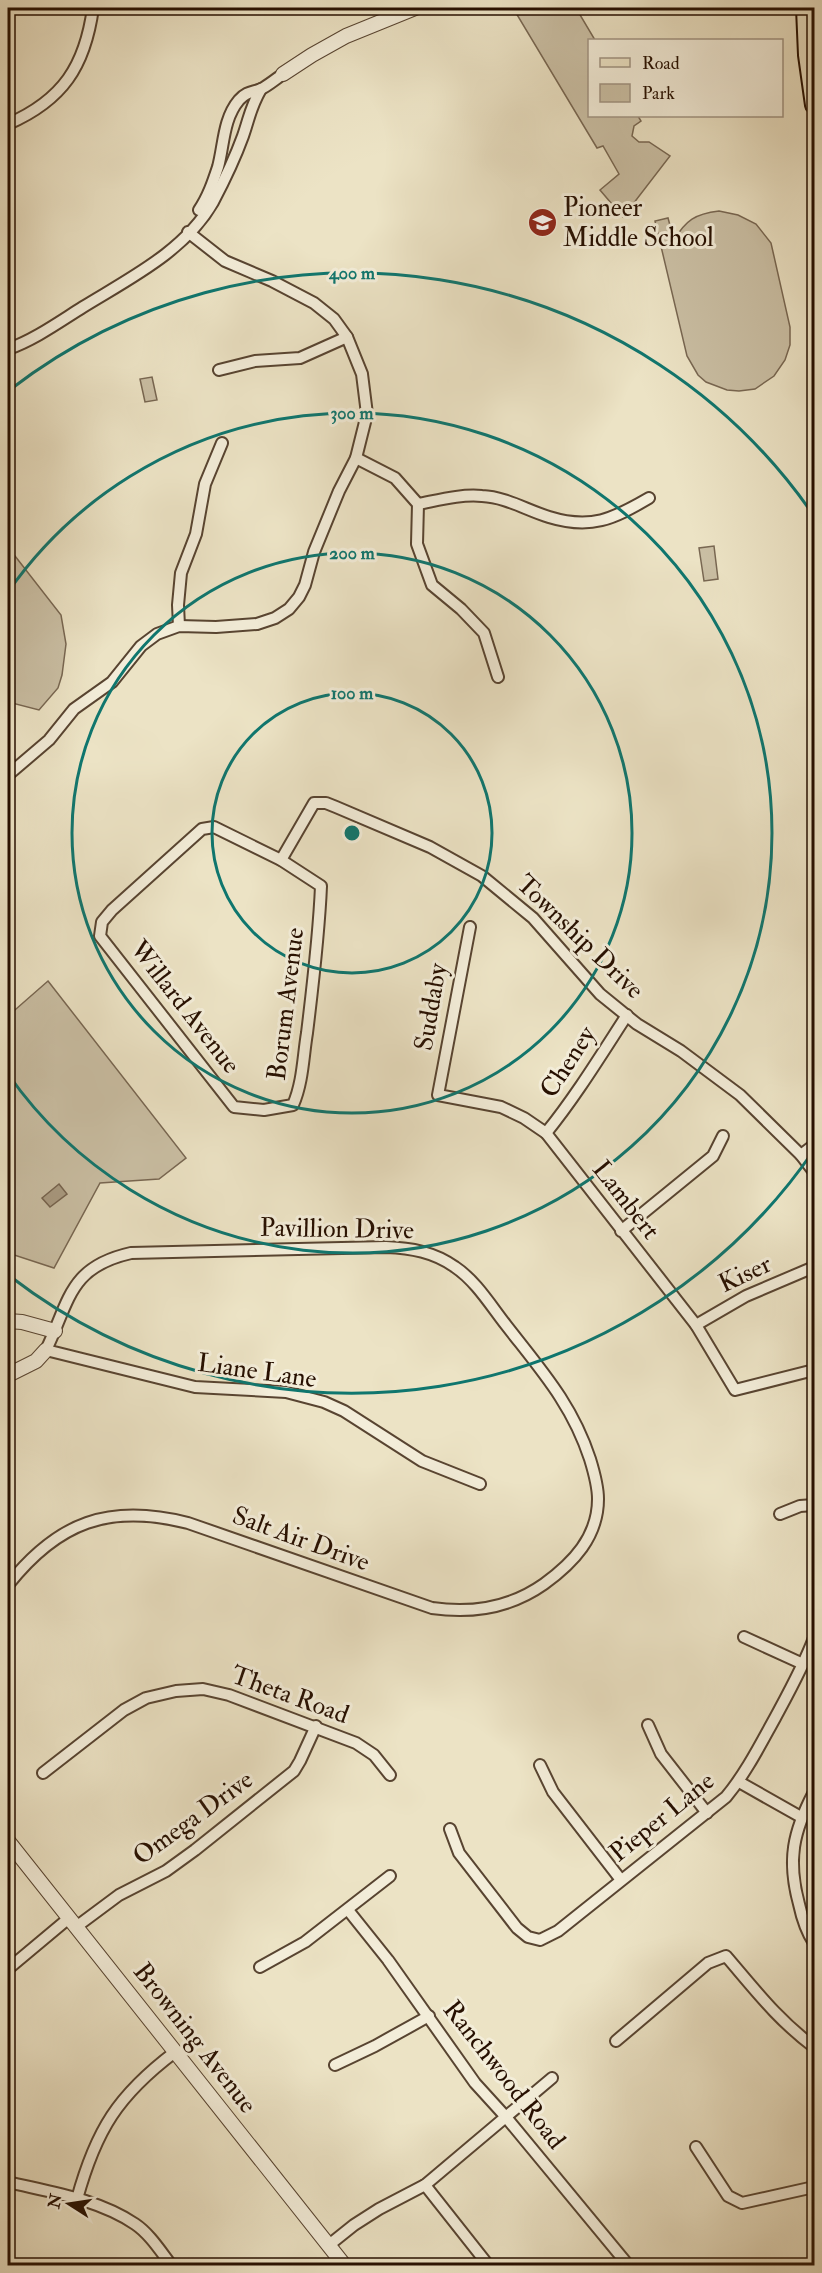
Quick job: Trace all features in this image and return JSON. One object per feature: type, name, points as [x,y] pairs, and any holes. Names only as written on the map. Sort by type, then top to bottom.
[{"type":"main road","points":[[806,8],[807,55],[814,105]]},
{"type":"street","points":[[8,124],[32,113],[48,102],[67,81],[78,63],[90,31],[93,8]]},
{"type":"street","points":[[188,232],[212,186],[231,113],[249,91],[261,89],[312,55],[346,36],[415,8]]},
{"type":"street","points":[[8,349],[56,324],[138,273],[169,252],[198,225],[235,159],[251,107],[261,89]]},
{"type":"street","points":[[8,775],[49,740],[74,709],[112,681],[141,646],[157,634],[179,626],[216,627],[257,624],[275,618],[289,609],[305,585],[314,552],[356,458],[367,414],[362,374],[347,337],[334,318],[314,303],[272,281],[225,261],[188,232]]},
{"type":"street","points":[[219,370],[255,360],[300,358],[347,337]]},
{"type":"street","points":[[179,626],[181,573],[196,534],[205,484],[222,443]]},
{"type":"street","points":[[356,458],[395,478],[418,504],[417,544],[432,585],[461,609],[484,633],[498,677]]},
{"type":"street","points":[[418,504],[450,498],[483,496],[518,504],[549,517],[584,524],[617,517],[649,498]]},
{"type":"street","name":"Township Drive","points":[[280,860],[314,803],[326,803],[430,847],[482,876],[533,918],[600,994],[740,1095],[801,1155],[814,1171]]},
{"type":"street","name":"Willard Avenue","points":[[234,1107],[100,936],[102,922],[112,910],[202,829],[214,827],[280,860]]},
{"type":"street","name":"Borum Avenue","points":[[234,1107],[264,1110],[293,1105],[299,1091],[320,927],[321,886],[280,860]]},
{"type":"street","name":"Suddaby","points":[[438,1095],[470,927]]},
{"type":"street","name":"Cheney","points":[[546,1133],[573,1101],[587,1073],[627,1015]]},
{"type":"street","name":"Lambert","points":[[438,1095],[501,1107],[524,1118],[546,1133],[696,1325],[735,1390],[814,1370]]},
{"type":"street","points":[[621,1231],[712,1156],[723,1137]]},
{"type":"street","points":[[801,1155],[814,1145]]},
{"type":"street","name":"Pavillion Drive","points":[[46,1350],[68,1298],[78,1281],[105,1261],[131,1253],[386,1247],[408,1248],[430,1253],[456,1267],[477,1288],[567,1405],[595,1474],[598,1498],[592,1532],[583,1549]]},
{"type":"street","name":"Kiser","points":[[696,1325],[746,1296],[814,1267]]},
{"type":"street","points":[[8,1321],[22,1322],[55,1331]]},
{"type":"street","points":[[8,1375],[36,1361],[46,1350]]},
{"type":"street","name":"Liane Lane","points":[[46,1350],[195,1387],[286,1392],[324,1402],[344,1411],[422,1461],[480,1484]]},
{"type":"street","points":[[780,1514],[800,1506],[814,1505]]},
{"type":"street","name":"Salt Air Drive","points":[[8,1585],[28,1562],[55,1538],[88,1522],[127,1515],[150,1515],[188,1523],[373,1589],[448,1611],[488,1609],[529,1594],[569,1565],[583,1549]]},
{"type":"street","points":[[744,1637],[803,1664]]},
{"type":"street","name":"Pieper Lane","points":[[450,1829],[459,1853],[517,1928],[528,1937],[540,1940],[558,1931],[726,1797],[739,1782],[803,1664],[814,1638]]},
{"type":"street","name":"Theta Road","points":[[43,1773],[124,1710],[146,1698],[176,1691],[203,1689],[230,1695],[356,1743],[374,1755],[390,1775]]},
{"type":"street","points":[[648,1725],[661,1754],[707,1813]]},
{"type":"street","name":"Omega Drive","points":[[8,1969],[73,1923],[119,1895],[166,1871],[195,1850],[294,1771],[316,1726]]},
{"type":"street","points":[[540,1765],[553,1792],[621,1880]]},
{"type":"street","points":[[739,1782],[801,1816]]},
{"type":"street","points":[[814,1792],[801,1816],[792,1850],[792,1871],[804,1925],[814,1943]]},
{"type":"street","name":"Browning Avenue","points":[[8,1841],[345,2265]]},
{"type":"street","points":[[260,1967],[305,1942],[390,1876]]},
{"type":"street","name":"Ranchwood Road","points":[[348,1910],[388,1960],[475,2083],[629,2265]]},
{"type":"street","points":[[616,2041],[708,1963],[726,1956],[762,2001],[792,2030],[814,2047]]},
{"type":"street","points":[[335,2065],[429,2016]]},
{"type":"street","points":[[77,2199],[89,2157],[110,2117],[147,2074],[176,2052]]},
{"type":"street","points":[[329,2245],[378,2209],[425,2185],[552,2078]]},
{"type":"street","points":[[696,2147],[728,2196],[742,2202],[814,2187]]},
{"type":"street","points":[[8,2182],[77,2199],[117,2213],[137,2225],[172,2265]]},
{"type":"street","points":[[425,2185],[489,2265]]},
{"type":"green space","points":[[513,8],[576,8],[594,39],[588,39],[588,117],[639,117],[641,121],[634,126],[632,136],[639,142],[649,142],[670,156],[623,217],[600,190],[619,174],[603,146],[597,148]]},
{"type":"green space","points":[[719,211],[738,215],[756,224],[771,243],[790,327],[790,345],[785,360],[774,376],[755,389],[727,390],[706,382],[698,375],[687,356],[655,221],[668,218],[674,240],[692,219]]},
{"type":"green space","points":[[152,377],[157,400],[145,402],[140,379]]},
{"type":"green space","points":[[714,546],[718,579],[704,581],[699,548]]},
{"type":"green space","points":[[8,547],[61,615],[66,644],[62,675],[58,688],[39,710],[8,702]]},
{"type":"green space","points":[[48,981],[186,1158],[159,1179],[100,1183],[54,1268],[8,1253],[8,1016]]},
{"type":"shaded area","points":[[59,1184],[67,1194],[50,1207],[42,1198]]},
{"type":"place","name":"Pioneer Middle School","points":[[542,223]]}]
